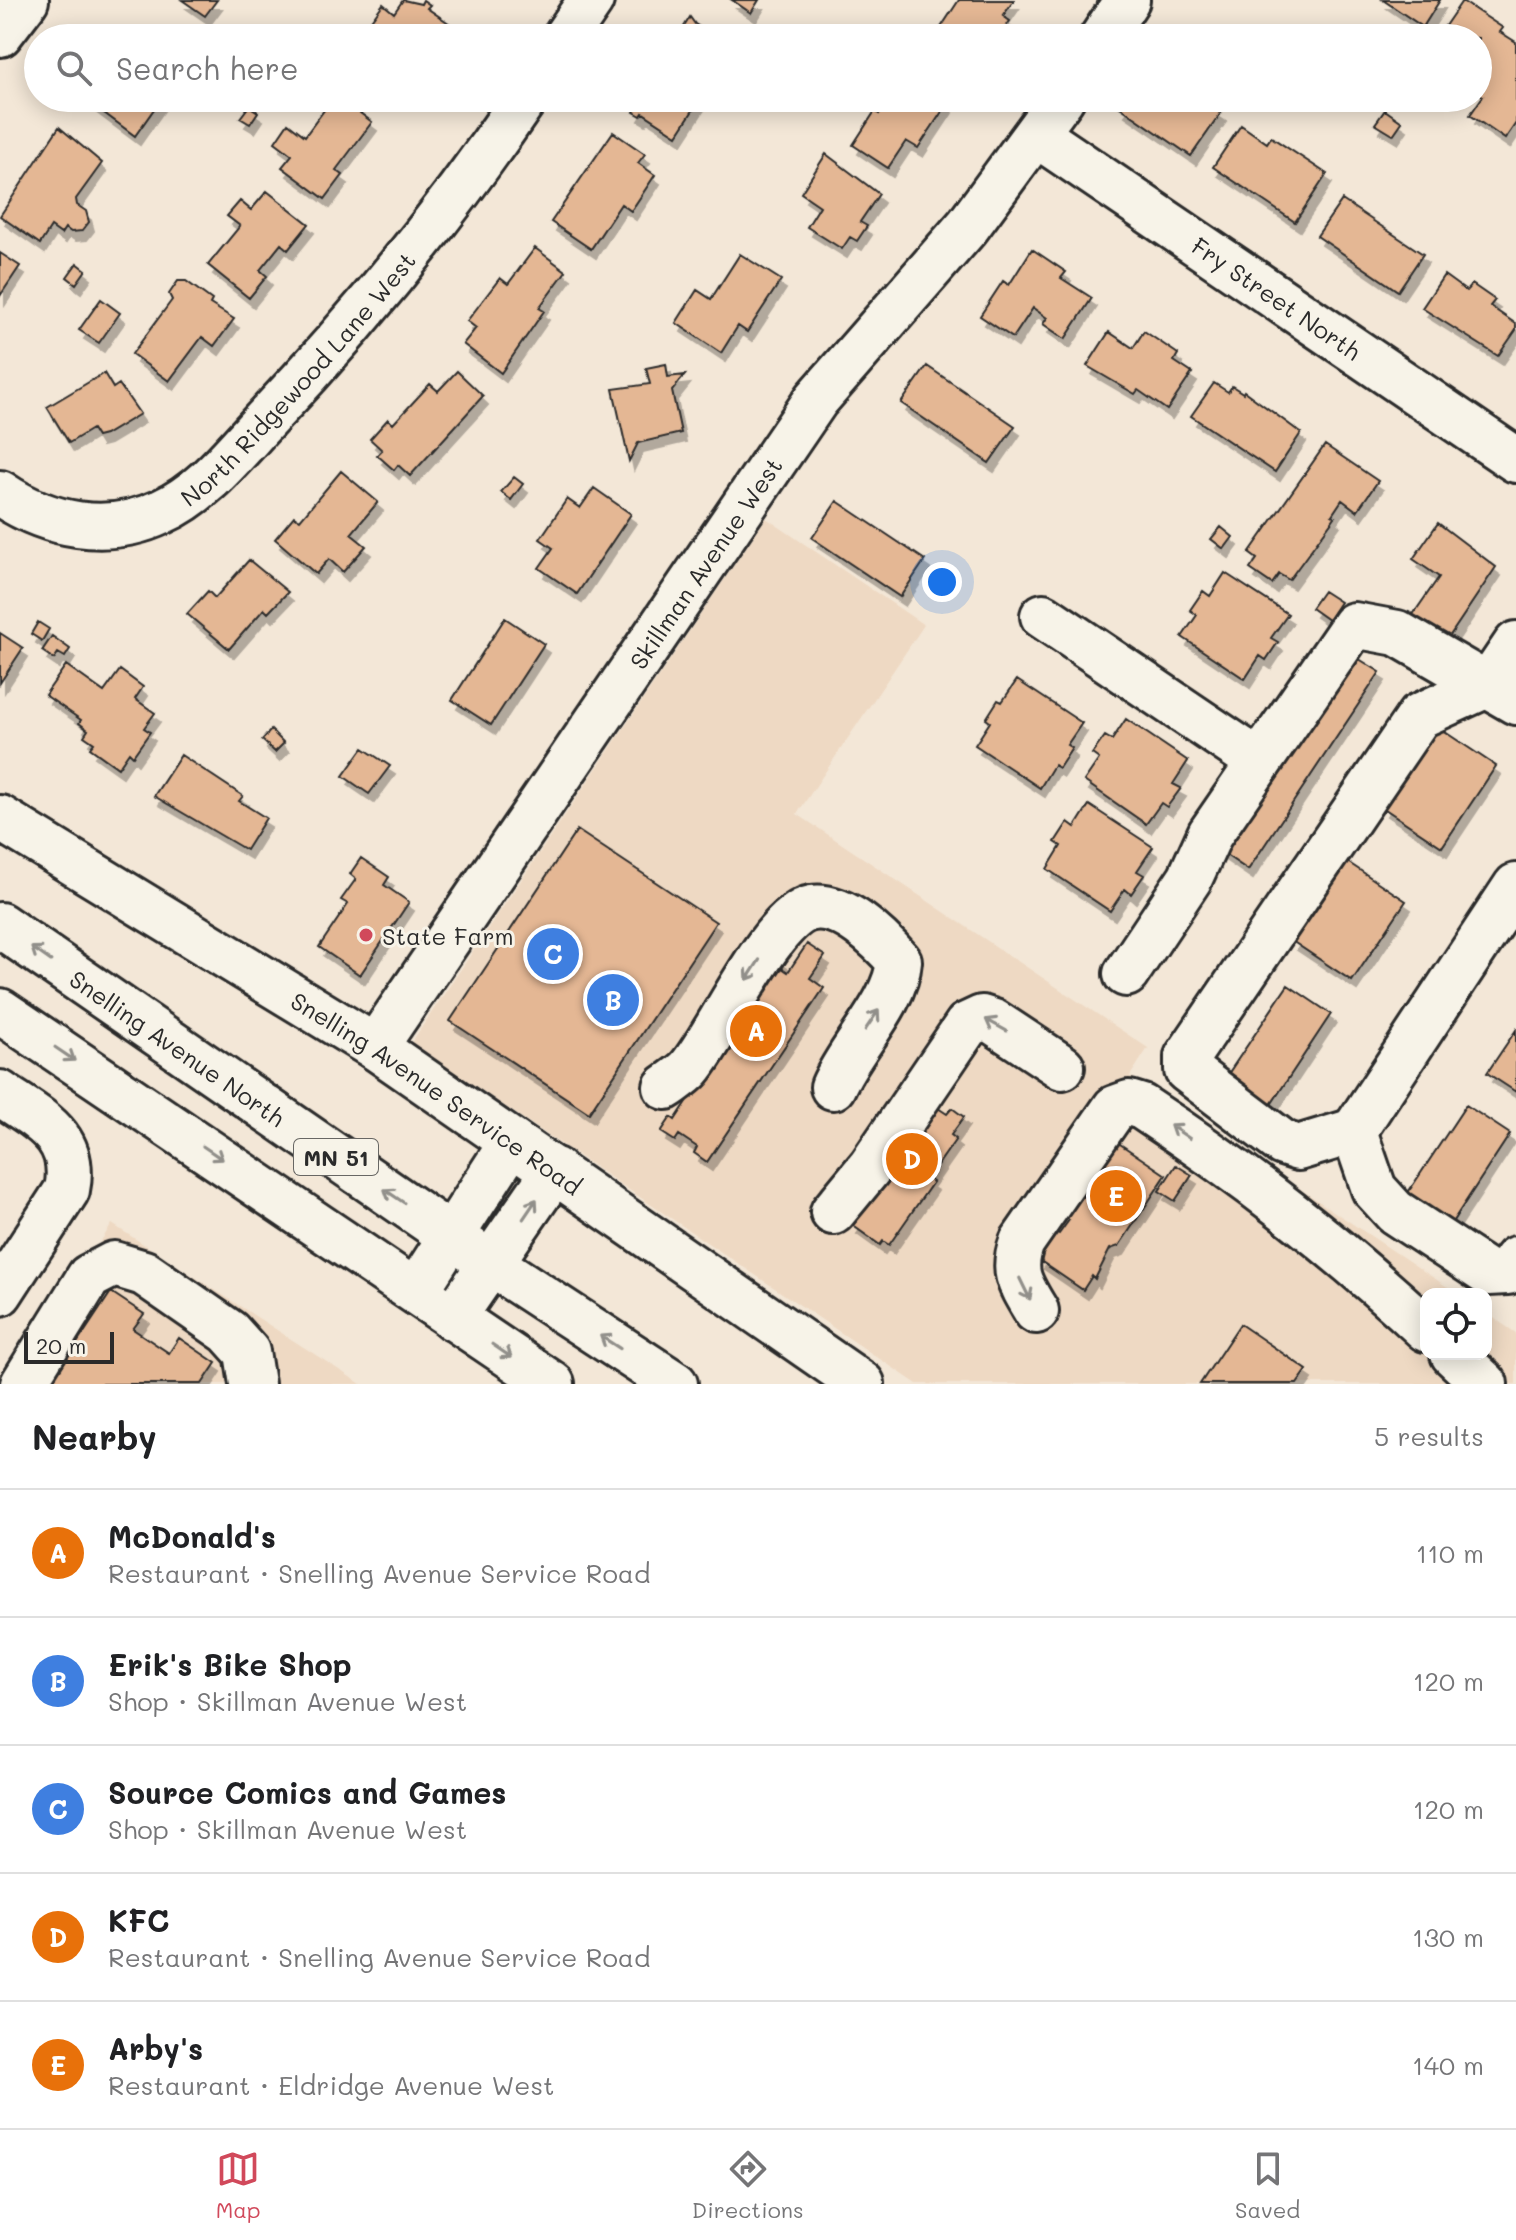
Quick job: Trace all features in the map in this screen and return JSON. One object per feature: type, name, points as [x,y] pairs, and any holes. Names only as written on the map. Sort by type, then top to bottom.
[{"type":"street","points":[[0,34],[26,0]]},
{"type":"street","points":[[575,24],[591,0]]},
{"type":"street","points":[[1111,24],[1127,0]]},
{"type":"street","name":"North Ridgewood Lane West","points":[[0,493],[32,512],[63,523],[96,527],[129,523],[161,513],[189,496],[301,382],[406,262],[471,177],[515,112]]},
{"type":"street","name":"Skillman Avenue West","points":[[375,1047],[816,400],[968,226],[1053,112]]},
{"type":"street","name":"Fry Street North","points":[[1037,135],[1516,460]]},
{"type":"street","points":[[1043,616],[1258,761]]},
{"type":"street","points":[[1126,974],[1190,878],[1210,834],[1354,625],[1397,633],[1503,693]]},
{"type":"street","points":[[1503,693],[1516,644]]},
{"type":"street","points":[[1503,693],[1419,716],[1187,1057],[1187,1070],[1283,1143],[1298,1148],[1354,1131],[1516,886]]},
{"type":"street","name":"Snelling Avenue Service Road","points":[[0,818],[375,1047],[862,1384]]},
{"type":"street","points":[[666,1087],[690,1069],[781,927],[810,908],[833,909],[885,944],[899,961],[897,982],[845,1060],[833,1087]]},
{"type":"street","name":"Snelling Avenue North","points":[[0,925],[493,1265],[675,1384]]},
{"type":"street","name":"MN 51","points":[[0,1011],[552,1384]]},
{"type":"street","points":[[833,1212],[871,1166],[967,1025],[982,1018],[994,1022],[1062,1067]]},
{"type":"street","points":[[0,1093],[59,1142],[67,1190],[0,1293]]},
{"type":"street","points":[[1036,1311],[1021,1286],[1014,1262],[1022,1242],[1115,1108],[1129,1103],[1142,1107],[1245,1175],[1306,1223],[1420,1324]]},
{"type":"street","points":[[1354,1131],[1374,1189],[1395,1212],[1488,1273],[1507,1272],[1516,1259]]},
{"type":"street","points":[[416,1291],[512,1142]]},
{"type":"street","points":[[453,1318],[493,1265],[555,1170]]},
{"type":"street","points":[[23,1384],[89,1277],[114,1264],[144,1273],[229,1332],[247,1352],[252,1384]]},
{"type":"street","points":[[1459,1360],[1485,1384]]},
{"type":"shaded area","points":[[766,518],[924,625],[797,814],[1148,1048],[1130,1076],[1449,1288],[1420,1288],[1420,1360],[1492,1360],[1492,1317],[1516,1333],[1516,1384],[917,1384],[411,1043]]},
{"type":"shaded area","points":[[112,1224],[361,1384],[8,1384]]},
{"type":"building","points":[[182,0],[217,0],[205,16]]},
{"type":"building","points":[[403,0],[421,4],[423,0],[430,5],[427,8],[450,24],[368,24],[383,4],[394,13]]},
{"type":"building","points":[[732,0],[759,0],[751,13]]},
{"type":"building","points":[[959,0],[1014,0],[1003,16],[1010,21],[1008,24],[943,24]]},
{"type":"building","points":[[1383,0],[1440,0],[1425,24],[1419,24]]},
{"type":"building","points":[[1462,1],[1503,28],[1500,32],[1516,42],[1516,123],[1505,139],[1470,115],[1472,112],[1492,112],[1492,24],[1446,24]]},
{"type":"building","points":[[103,112],[152,112],[135,136]]},
{"type":"building","points":[[244,112],[258,112],[250,124],[240,118]]},
{"type":"building","points":[[323,112],[359,112],[372,122],[336,170],[343,175],[325,199],[282,167],[292,155],[275,142],[288,123],[305,136]]},
{"type":"building","points":[[634,112],[692,112],[677,135],[643,113],[641,116]]},
{"type":"building","points":[[874,112],[942,112],[918,148],[906,141],[888,168],[853,145]]},
{"type":"building","points":[[1127,112],[1221,113],[1191,156]]},
{"type":"building","points":[[1384,112],[1402,122],[1393,135],[1375,124]]},
{"type":"building","points":[[1241,125],[1267,143],[1271,137],[1327,174],[1295,222],[1213,167]]},
{"type":"building","points":[[59,127],[102,163],[76,199],[77,205],[86,211],[89,222],[82,231],[71,232],[65,228],[61,234],[51,227],[40,244],[0,216]]},
{"type":"building","points":[[613,132],[645,154],[638,163],[655,175],[631,211],[621,204],[591,249],[551,222]]},
{"type":"building","points":[[826,154],[879,194],[860,222],[867,226],[857,241],[850,237],[842,249],[807,227],[820,206],[801,193]]},
{"type":"building","points":[[267,191],[309,224],[288,250],[281,244],[260,270],[267,276],[249,298],[208,265],[240,226],[227,216],[240,201],[251,210]]},
{"type":"building","points":[[1342,200],[1423,254],[1398,291],[1317,236]]},
{"type":"building","points":[[535,248],[566,271],[539,308],[544,311],[501,373],[463,344],[476,328],[467,321],[500,278],[508,284]]},
{"type":"building","points":[[1032,249],[1066,272],[1061,278],[1092,298],[1065,339],[1043,324],[1047,318],[1033,308],[1013,338],[980,316],[1003,281],[1009,285]]},
{"type":"building","points":[[0,253],[20,266],[0,296]]},
{"type":"building","points":[[740,254],[781,280],[747,332],[738,326],[721,353],[676,323],[697,290],[711,299]]},
{"type":"building","points":[[77,263],[86,270],[76,284],[67,277]]},
{"type":"building","points":[[1444,275],[1466,291],[1472,284],[1495,300],[1490,306],[1516,324],[1516,330],[1498,356],[1422,308]]},
{"type":"building","points":[[178,281],[186,281],[212,300],[210,304],[234,319],[214,346],[202,337],[169,381],[132,354],[172,300],[169,294]]},
{"type":"building","points":[[101,299],[120,313],[99,343],[79,330]]},
{"type":"building","points":[[1144,331],[1178,354],[1174,361],[1192,373],[1167,410],[1138,390],[1135,394],[1087,366],[1109,332],[1133,348]]},
{"type":"building","points":[[666,364],[668,377],[685,375],[672,391],[681,433],[638,443],[629,461],[613,389],[650,384],[646,368]]},
{"type":"building","points":[[927,366],[1015,426],[989,463],[901,403]]},
{"type":"building","points":[[457,371],[483,396],[410,476],[398,465],[394,470],[377,455],[382,450],[370,439],[388,419],[393,424],[430,384],[438,391]]},
{"type":"building","points":[[104,373],[113,388],[119,384],[140,414],[105,435],[97,437],[92,429],[69,443],[47,407]]},
{"type":"building","points":[[1214,383],[1228,392],[1232,386],[1244,391],[1301,433],[1275,472],[1191,416]]},
{"type":"building","points":[[1325,445],[1378,481],[1357,511],[1342,500],[1332,515],[1335,517],[1289,580],[1279,574],[1272,584],[1250,569],[1257,559],[1249,553]]},
{"type":"building","points":[[341,471],[378,502],[351,534],[366,546],[343,572],[329,559],[316,574],[275,539],[294,516],[300,520]]},
{"type":"building","points":[[514,477],[523,484],[511,500],[501,492]]},
{"type":"building","points":[[594,488],[631,514],[577,594],[539,568],[553,548],[540,539],[567,499],[580,508]]},
{"type":"building","points":[[837,501],[925,560],[900,597],[812,538]]},
{"type":"building","points":[[1438,523],[1496,567],[1447,640],[1412,616],[1439,577],[1413,559]]},
{"type":"building","points":[[1221,527],[1233,537],[1224,549],[1211,539]]},
{"type":"building","points":[[249,560],[288,592],[268,613],[264,609],[229,649],[187,614],[208,591],[215,598]]},
{"type":"building","points":[[1225,573],[1288,614],[1271,638],[1278,642],[1266,660],[1260,656],[1245,679],[1182,637],[1197,615],[1190,610],[1203,591],[1210,596]]},
{"type":"building","points":[[1323,591],[1340,602],[1328,620],[1311,608]]},
{"type":"building","points":[[505,618],[544,644],[491,725],[452,700]]},
{"type":"building","points":[[38,622],[49,629],[42,641],[31,634]]},
{"type":"building","points":[[0,633],[23,648],[0,683]]},
{"type":"building","points":[[52,636],[70,649],[65,657],[58,653],[54,659],[42,651]]},
{"type":"building","points":[[1351,654],[1380,672],[1248,870],[1220,851]]},
{"type":"building","points":[[66,665],[104,692],[120,670],[143,687],[135,699],[155,713],[144,728],[150,732],[133,756],[129,752],[118,768],[90,748],[94,743],[84,736],[88,730],[79,723],[81,720],[45,695]]},
{"type":"building","points":[[1017,680],[1082,723],[1067,745],[1072,748],[1059,768],[1054,765],[1040,788],[975,745],[990,722],[986,719],[998,700],[1002,702]]},
{"type":"building","points":[[1126,719],[1188,761],[1173,784],[1181,788],[1167,807],[1161,803],[1146,824],[1084,781],[1099,759],[1092,754],[1105,736],[1112,740]]},
{"type":"building","points":[[1436,726],[1496,766],[1442,847],[1382,807]]},
{"type":"building","points":[[271,730],[284,743],[275,752],[262,740]]},
{"type":"building","points":[[363,748],[390,766],[369,794],[343,776]]},
{"type":"building","points":[[181,755],[243,796],[239,801],[266,818],[246,850],[154,796]]},
{"type":"building","points":[[1089,805],[1153,847],[1137,871],[1144,875],[1131,894],[1125,889],[1110,911],[1047,869],[1061,846],[1055,842],[1068,822],[1075,827]]},
{"type":"building","points":[[577,830],[716,922],[589,1113],[450,1021]]},
{"type":"building","points":[[361,858],[389,877],[384,885],[409,902],[360,975],[319,947],[348,904],[341,900],[356,879],[350,874]]},
{"type":"building","points":[[1346,861],[1406,901],[1352,981],[1292,941]]},
{"type":"building","points":[[807,944],[825,956],[810,978],[824,988],[707,1162],[694,1153],[697,1147],[679,1135],[675,1141],[661,1132],[671,1117],[675,1120],[700,1082],[769,951],[786,962],[782,968],[788,972]]},
{"type":"building","points":[[1288,985],[1331,1014],[1270,1106],[1226,1077]]},
{"type":"building","points":[[1516,1030],[1516,1092],[1487,1073]]},
{"type":"building","points":[[929,1102],[947,1114],[952,1108],[964,1117],[951,1135],[956,1139],[928,1179],[933,1182],[889,1245],[883,1241],[880,1245],[852,1225],[855,1221],[849,1216]]},
{"type":"building","points":[[1466,1105],[1510,1134],[1449,1227],[1405,1197]]},
{"type":"building","points":[[1117,1142],[1166,1175],[1119,1246],[1110,1249],[1095,1279],[1092,1276],[1083,1290],[1039,1260],[1056,1232],[1059,1234],[1069,1220],[1065,1218]]},
{"type":"building","points":[[1176,1165],[1192,1175],[1175,1201],[1159,1191]]},
{"type":"building","points":[[111,1292],[144,1314],[133,1329],[169,1353],[179,1338],[216,1363],[202,1384],[50,1384]]},
{"type":"building","points":[[1240,1324],[1307,1370],[1297,1384],[1200,1384]]},
{"type":"place","name":"State Farm","points":[[366,935]]},
{"type":"place","name":"Source Comics and Games","points":[[553,954]]},
{"type":"place","name":"Erik's Bike Shop","points":[[613,1000]]},
{"type":"place","name":"McDonald's","points":[[756,1031]]},
{"type":"place","name":"KFC","points":[[912,1159]]},
{"type":"place","name":"Arby's","points":[[1116,1196]]}]
